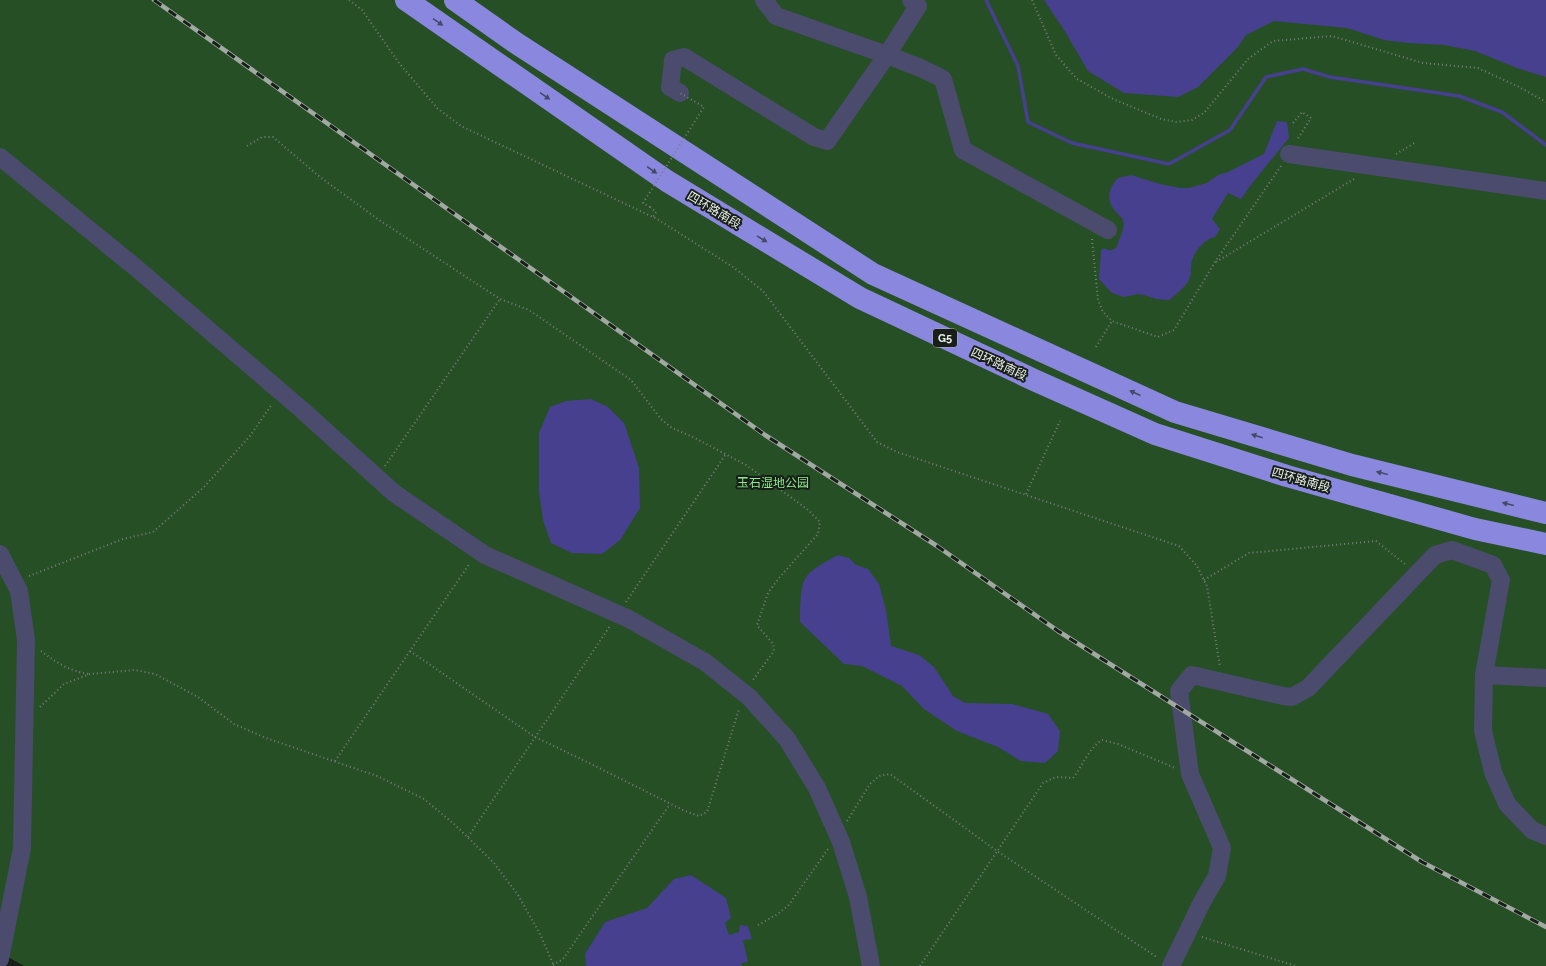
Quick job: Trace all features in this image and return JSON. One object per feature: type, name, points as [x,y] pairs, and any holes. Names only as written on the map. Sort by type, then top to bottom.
[{"type":"highway","name":"四环路南段","points":[[406,0],[667,181],[860,298],[1034,380],[1155,434],[1287,476],[1476,529],[1546,544]]},
{"type":"highway","name":"G5","points":[[455,0],[516,43],[873,274],[1175,412],[1352,465],[1546,513]]},
{"type":"lane","points":[[764,0],[776,16],[887,55],[923,69],[943,79],[963,150],[1108,230]]},
{"type":"lane","points":[[680,93],[670,87],[673,60],[684,57],[814,137],[827,141],[887,55],[918,6],[911,0]]},
{"type":"lane","points":[[1288,154],[1546,191]]},
{"type":"lane","points":[[0,157],[135,267],[281,392],[394,493],[485,555],[618,614],[705,662],[744,693],[787,739],[817,788],[838,835],[858,897],[871,966]]},
{"type":"lane","points":[[1171,966],[1187,932],[1217,876],[1222,848],[1190,774],[1179,691],[1192,675],[1292,697],[1308,688],[1416,573],[1435,555],[1452,550],[1493,565],[1501,580],[1484,674],[1483,731],[1493,772],[1507,804],[1532,830],[1546,836]]},
{"type":"lane","points":[[0,554],[19,591],[26,640],[22,848],[0,959]]},
{"type":"lane","points":[[1484,674],[1546,678]]},
{"type":"path","points":[[349,0],[362,10],[399,63],[437,108],[461,126],[653,217],[733,267],[763,291],[877,442],[898,452],[1179,546],[1197,566],[1207,586],[1222,681]]},
{"type":"path","points":[[1032,0],[1056,55],[1077,79],[1113,99],[1161,119],[1176,122],[1192,120],[1204,113],[1248,59],[1273,40],[1332,36],[1423,63],[1478,68],[1519,86],[1546,102]]},
{"type":"path","points":[[653,217],[656,212],[643,203],[704,107],[680,93]]},
{"type":"path","points":[[1090,220],[1098,300],[1103,312],[1112,321],[1158,337],[1174,330],[1215,262],[1312,118],[1302,112],[1293,124]]},
{"type":"path","points":[[247,146],[262,137],[273,136],[320,177],[379,220],[500,299],[529,310],[631,380],[661,419],[672,428],[726,454],[752,470],[807,509],[820,522],[818,534],[779,578],[768,593],[757,625],[773,644],[774,651],[744,693],[707,812],[699,816],[670,804],[535,737],[410,651]]},
{"type":"path","points":[[1215,262],[1416,142]]},
{"type":"path","points":[[377,478],[500,299]]},
{"type":"path","points":[[1096,347],[1112,321]]},
{"type":"path","points":[[15,583],[35,573],[123,539],[153,532],[204,487],[250,436],[281,392]]},
{"type":"path","points":[[1026,495],[1060,421]]},
{"type":"path","points":[[468,837],[726,454]]},
{"type":"path","points":[[1204,580],[1249,553],[1376,541],[1416,573]]},
{"type":"path","points":[[335,761],[479,551]]},
{"type":"path","points":[[26,640],[55,661],[74,672],[90,674],[135,670],[154,674],[198,696],[234,724],[266,738],[377,776],[424,799],[454,824],[494,863],[518,895],[540,934],[553,965],[563,959],[670,804]]},
{"type":"path","points":[[25,730],[37,710],[64,684],[90,674]]},
{"type":"path","points":[[920,966],[1043,783],[1056,777],[1073,778],[1094,744],[1102,740],[1118,744],[1190,774]]},
{"type":"path","points":[[758,924],[788,906],[838,835],[870,784],[879,776],[890,774],[998,851],[1171,966]]},
{"type":"path","points":[[1187,932],[1296,966]]},
{"type":"green space","name":"玉石湿地公园","points":[[0,0],[1546,0],[1546,966],[24,966],[1,953]]},
{"type":"shaded area","points":[[1044,0],[1546,0],[1546,77],[1517,68],[1475,51],[1444,45],[1384,40],[1347,28],[1274,21],[1246,35],[1237,48],[1198,87],[1178,97],[1124,93],[1088,71],[1066,33]]},
{"type":"shaded area","points":[[1277,121],[1287,122],[1289,138],[1241,199],[1228,193],[1212,219],[1220,229],[1215,237],[1207,240],[1200,246],[1193,257],[1190,278],[1183,288],[1169,300],[1156,299],[1138,294],[1124,297],[1112,293],[1099,279],[1101,250],[1104,248],[1112,250],[1117,247],[1123,230],[1123,219],[1113,209],[1109,196],[1114,182],[1118,178],[1131,175],[1160,184],[1180,188],[1189,188],[1207,183],[1218,175],[1228,172],[1264,154]]},
{"type":"shaded area","points":[[591,399],[608,407],[624,423],[639,468],[640,508],[620,540],[602,554],[572,553],[551,543],[543,520],[539,491],[539,433],[550,407],[566,401]]},
{"type":"shaded area","points":[[838,555],[849,558],[856,565],[868,569],[879,584],[886,610],[891,646],[919,655],[934,667],[953,696],[965,703],[1012,704],[1048,714],[1060,731],[1058,751],[1045,763],[1021,761],[998,747],[957,731],[924,709],[902,686],[862,666],[844,664],[800,622],[801,593],[803,583],[807,575]]},
{"type":"shaded area","points":[[691,875],[726,898],[731,918],[725,923],[729,935],[739,932],[740,925],[748,926],[752,939],[743,940],[748,962],[741,963],[742,966],[586,966],[585,954],[605,922],[647,908],[674,879]]},
{"type":"waterway","points":[[986,0],[1018,66],[1028,122],[1072,143],[1169,164],[1230,130],[1266,77],[1303,69],[1330,77],[1459,96],[1502,112],[1546,145]]},
{"type":"railway","points":[[154,0],[765,435],[937,546],[1058,631],[1422,862],[1546,927]]}]
